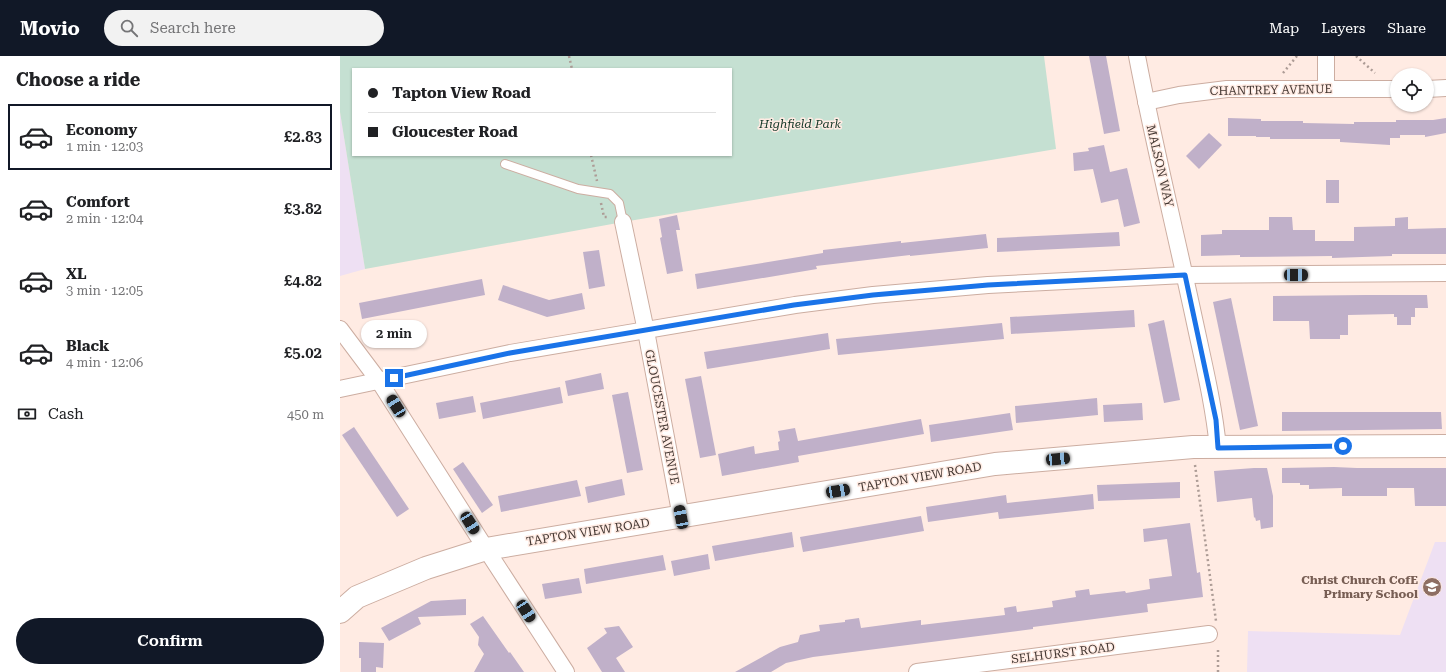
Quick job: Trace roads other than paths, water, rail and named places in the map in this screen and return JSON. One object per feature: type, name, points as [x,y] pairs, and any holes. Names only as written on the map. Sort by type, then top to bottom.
[{"type":"street","name":"MALSON WAY","points":[[1137,56],[1216,420],[1218,448]]},
{"type":"street","points":[[1326,56],[1326,88]]},
{"type":"street","name":"CHANTREY AVENUE","points":[[1146,102],[1179,95],[1227,89],[1326,88],[1390,90]]},
{"type":"street","points":[[1434,89],[1446,88]]},
{"type":"street","name":"GLOUCESTER AVENUE","points":[[624,222],[681,517]]},
{"type":"street","points":[[340,389],[510,353],[794,305],[873,295],[988,285],[1185,275],[1446,273]]},
{"type":"street","points":[[340,329],[379,381],[566,672]]},
{"type":"street","name":"TAPTON VIEW ROAD","points":[[340,612],[357,597],[426,568],[486,549],[995,464],[1193,447],[1446,446]]},
{"type":"street","name":"SELHURST ROAD","points":[[917,672],[1213,636]]},
{"type":"lane","points":[[505,164],[578,190],[610,194],[619,203],[624,222]]},
{"type":"place","name":"Christ Church CofE Primary School","points":[[1432,587]]},
{"type":"park label","name":"Highfield Park","points":[[800,124]]}]
